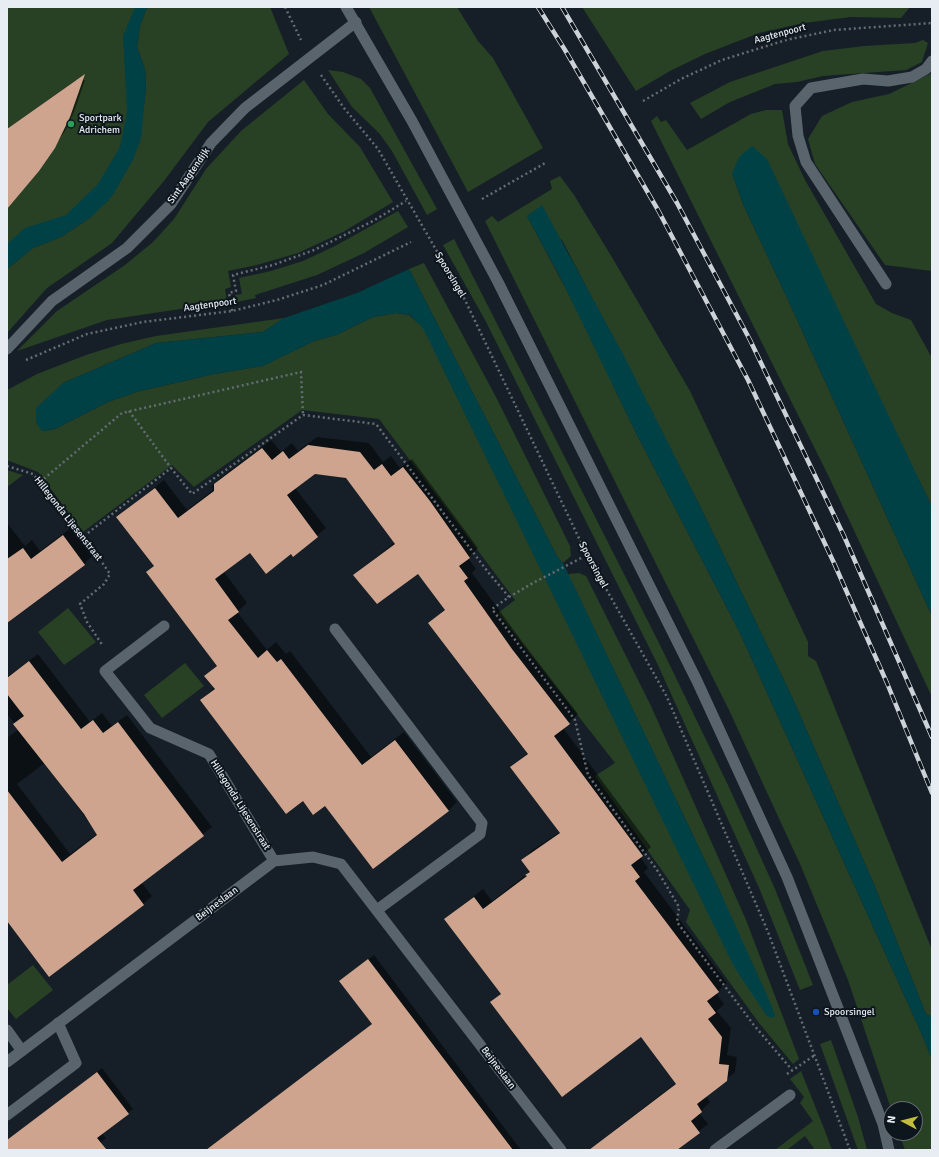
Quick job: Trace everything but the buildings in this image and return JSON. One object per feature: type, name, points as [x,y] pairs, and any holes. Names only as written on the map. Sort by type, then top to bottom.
[{"type":"street","points":[[346,7],[356,22],[412,122],[498,282],[697,681],[787,877],[883,1124],[889,1150]]},
{"type":"street","name":"Sint Aagtendijk","points":[[7,349],[52,301],[127,248],[171,204],[211,143],[245,108],[356,22]]},
{"type":"street","points":[[886,284],[806,162],[798,136],[795,106],[811,88],[863,79],[888,81],[912,77],[926,69],[932,62]]},
{"type":"street","points":[[115,663],[164,626]]},
{"type":"street","points":[[335,630],[482,823],[480,834],[376,910]]},
{"type":"street","name":"Hillegonda Lijesenstraat","points":[[115,663],[105,670],[150,728],[209,754],[274,861]]},
{"type":"street","name":"Beijneslaan","points":[[7,1062],[274,861],[313,857],[341,864],[561,1150]]},
{"type":"street","points":[[7,1115],[76,1063],[58,1023]]},
{"type":"street","points":[[7,1030],[22,1051]]},
{"type":"street","points":[[715,1150],[790,1095]]},
{"type":"path","name":"Spoorsingel","points":[[285,7],[310,58],[344,108],[378,150],[406,201],[465,300],[587,555],[667,697],[768,932],[850,1150]]},
{"type":"path","name":"Aagtenpoort","points":[[643,101],[681,79],[722,60],[786,40],[834,30],[932,23]]},
{"type":"path","points":[[482,199],[548,162]]},
{"type":"path","points":[[232,311],[229,293],[236,291],[233,275],[273,265],[314,250],[373,221],[406,201]]},
{"type":"path","name":"Aagtenpoort","points":[[24,361],[87,334],[143,322],[232,311],[323,285],[411,242]]},
{"type":"path","points":[[40,482],[122,413],[129,411],[301,372],[303,415]]},
{"type":"path","points":[[129,411],[192,494],[303,415],[376,424],[488,572],[509,597]]},
{"type":"path","name":"Hillegonda Lijesenstraat","points":[[7,466],[33,474],[84,536],[110,574],[104,584],[80,604],[87,622],[115,663]]},
{"type":"path","points":[[84,536],[171,468]]},
{"type":"path","points":[[587,555],[576,562],[533,582],[492,609],[575,720],[588,775],[657,870],[676,900],[679,906],[678,922],[753,1024],[792,1070]]},
{"type":"green space","name":"Sportpark Adrichem","points":[[7,7],[144,7],[132,41],[131,149],[86,210],[7,265]]},
{"type":"green space","points":[[147,7],[270,7],[289,54],[208,122],[164,181],[112,243],[47,288],[7,333],[7,269],[33,248],[61,237],[90,218],[143,112],[146,88],[145,69],[137,47],[140,26]]},
{"type":"green space","points":[[369,7],[457,7],[478,41],[493,58],[543,148],[468,192]]},
{"type":"green space","points":[[582,7],[910,7],[901,18],[851,17],[804,23],[759,33],[705,54],[670,71],[636,91]]},
{"type":"green space","points":[[923,40],[928,43],[922,62],[906,70],[823,76],[797,82],[775,84],[730,102],[701,119],[690,103],[730,82],[823,51],[864,46],[915,43]]},
{"type":"green space","points":[[328,70],[343,72],[361,79],[370,88],[437,209],[427,215],[392,151],[379,133],[352,107]]},
{"type":"green space","points":[[932,73],[932,271],[885,265],[815,164],[808,139],[822,116],[852,102],[889,94]]},
{"type":"green space","points":[[304,80],[328,114],[360,147],[393,202],[343,232],[298,253],[257,265],[228,271],[231,287],[225,289],[227,302],[107,320],[17,351],[57,311],[125,265],[153,242],[174,219],[206,169],[241,131]]},
{"type":"green space","points":[[766,110],[782,110],[788,144],[805,180],[876,304],[892,313],[911,320],[932,358],[932,507],[893,427],[732,173],[743,204],[932,616],[932,697],[829,477],[651,121],[657,116],[661,122],[666,120],[687,150],[751,114]]},
{"type":"green space","points":[[560,176],[574,195],[690,391],[808,642],[808,656],[816,661],[932,950],[932,1017],[926,1014],[873,882],[792,697],[698,502],[562,240],[527,216],[576,308],[636,433],[739,631],[919,1028],[932,1059],[932,1150],[905,1150],[902,1141],[923,1141],[923,1101],[888,1101],[848,980],[800,864],[729,710],[485,221],[492,216],[498,222],[552,189],[550,181]]},
{"type":"green space","points":[[398,211],[408,227],[364,253],[317,275],[255,295],[256,298],[237,302],[235,295],[242,294],[239,278],[271,271],[303,261],[335,246]]},
{"type":"green space","points":[[454,239],[659,643],[728,785],[775,889],[813,985],[800,990],[760,890],[657,663],[485,320],[443,245]]},
{"type":"green space","points":[[424,263],[497,399],[570,546],[571,556],[563,563],[558,558],[409,269]]},
{"type":"green space","points":[[396,313],[409,315],[423,327],[672,838],[723,898],[568,574],[579,573],[586,576],[651,706],[746,920],[799,1059],[793,1064],[759,1023],[686,922],[690,910],[595,776],[615,763],[498,613],[515,600],[379,419],[302,410],[194,487],[172,465],[83,532],[38,472],[7,460],[7,390],[37,374],[86,355],[121,344],[156,336],[284,318],[263,332],[156,343],[63,383],[42,431],[55,429],[108,402],[136,392],[214,374],[262,366],[314,341],[336,335],[373,317]]},
{"type":"green space","points":[[7,470],[23,475],[7,487]]},
{"type":"green space","points":[[68,608],[96,642],[64,665],[38,632]]},
{"type":"green space","points":[[185,663],[204,686],[162,718],[144,695]]},
{"type":"green space","points":[[33,965],[53,990],[16,1019],[7,1008],[7,985]]},
{"type":"green space","points":[[831,1040],[858,1117],[867,1150],[858,1150],[820,1044]]},
{"type":"green space","points":[[801,1071],[832,1150],[815,1150],[805,1136],[787,1150],[775,1150],[813,1121],[800,1103],[804,1097],[790,1079]]},
{"type":"water","points":[[135,7],[147,7],[140,26],[137,47],[145,69],[146,88],[141,139],[132,162],[111,198],[90,218],[61,237],[33,248],[7,269],[7,244],[25,228],[66,215],[98,184],[120,147],[127,112],[123,36]]},
{"type":"water","points":[[752,146],[767,159],[932,507],[932,616],[743,204],[732,173],[739,157]]},
{"type":"water","points":[[542,205],[624,356],[698,502],[792,697],[873,882],[926,1014],[932,1017],[932,1059],[739,631],[636,433],[560,277],[527,216]]},
{"type":"water","points":[[409,269],[558,558],[563,563],[723,898],[766,993],[775,1015],[773,1018],[767,1016],[734,967],[423,328],[410,315],[396,313],[373,317],[336,335],[314,341],[263,366],[214,374],[136,392],[108,402],[55,429],[42,431],[36,422],[36,408],[63,383],[156,343],[263,332],[284,318],[357,293]]},
{"type":"railway","points":[[538,7],[565,50],[658,210],[748,380],[834,563],[887,683],[932,793]]},
{"type":"railway","points":[[562,7],[677,203],[750,340],[844,536],[932,737]]},
{"type":"place","name":"Sportpark Adrichem","points":[[71,124]]},
{"type":"place","name":"Spoorsingel","points":[[816,1012]]}]
